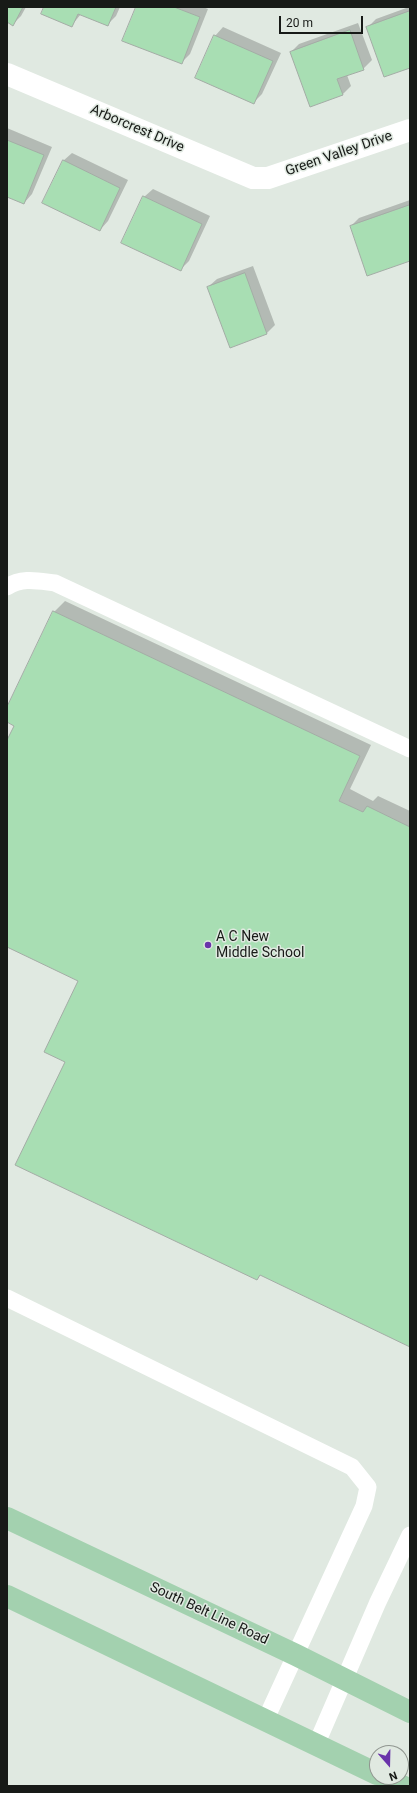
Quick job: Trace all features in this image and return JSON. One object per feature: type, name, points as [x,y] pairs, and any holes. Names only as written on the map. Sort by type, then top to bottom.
[{"type":"main road","name":"South Belt Line Road","points":[[7,1518],[296,1655],[410,1712]]},
{"type":"main road","points":[[7,1596],[369,1770]]},
{"type":"street","name":"Arborcrest Drive","points":[[7,74],[253,178],[268,178]]},
{"type":"street","name":"Green Valley Drive","points":[[268,178],[410,130]]},
{"type":"lane","points":[[7,587],[13,583],[28,580],[55,583],[410,749]]},
{"type":"lane","points":[[7,1298],[352,1467],[368,1487],[364,1506],[265,1721]]},
{"type":"lane","points":[[316,1745],[377,1604],[410,1535]]},
{"type":"building","points":[[7,7],[23,7],[13,26],[7,22]]},
{"type":"building","points":[[44,7],[116,7],[108,26],[78,14],[72,27],[41,14]]},
{"type":"building","points":[[136,7],[174,7],[200,17],[182,64],[122,41]]},
{"type":"building","points":[[410,11],[410,68],[384,77],[366,27]]},
{"type":"building","points":[[350,30],[364,70],[337,79],[343,95],[310,107],[290,52]]},
{"type":"building","points":[[214,35],[273,61],[254,104],[195,78]]},
{"type":"building","points":[[7,140],[44,155],[24,204],[7,197]]},
{"type":"building","points":[[63,160],[120,188],[100,231],[42,203]]},
{"type":"building","points":[[143,196],[202,224],[181,271],[121,243]]},
{"type":"building","points":[[410,205],[410,261],[367,276],[350,226]]},
{"type":"building","points":[[245,273],[267,334],[230,348],[207,287]]},
{"type":"building","points":[[53,611],[360,756],[339,801],[363,812],[367,806],[410,827],[410,1347],[260,1275],[257,1280],[15,1165],[65,1062],[44,1052],[78,981],[7,947],[7,740],[14,726],[7,722],[7,707]]},
{"type":"place","name":"A C New Middle School","points":[[208,945]]}]
